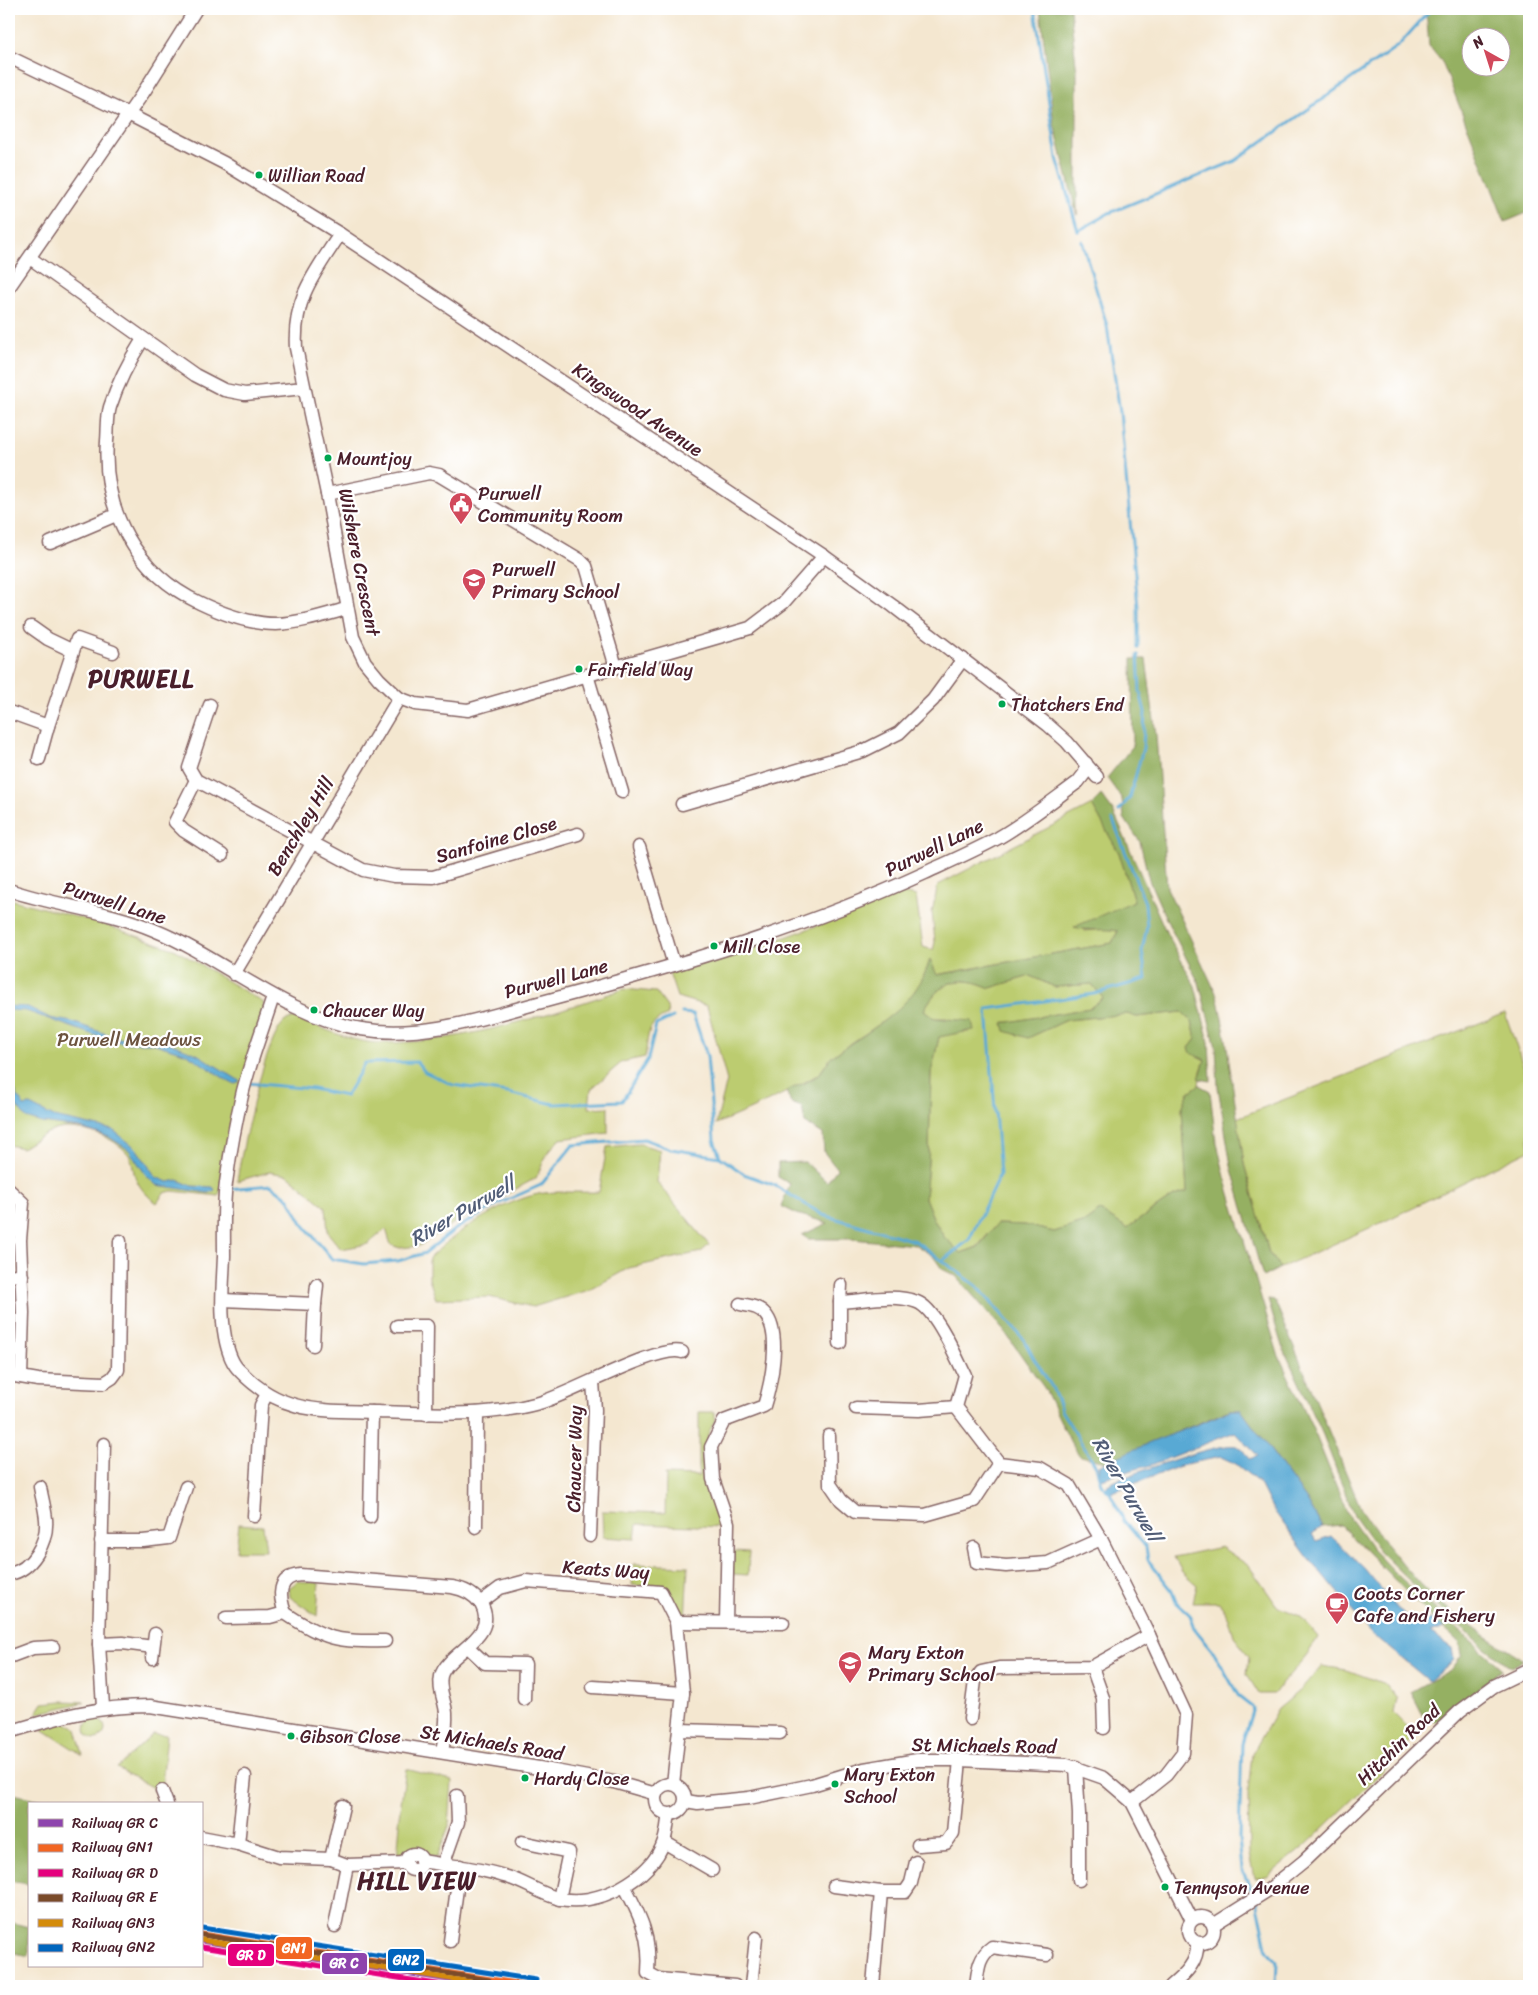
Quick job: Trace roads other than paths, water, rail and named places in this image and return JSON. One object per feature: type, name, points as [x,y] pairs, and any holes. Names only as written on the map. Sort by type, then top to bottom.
[{"type":"street","points":[[9,288],[100,152],[128,114],[196,9]]},
{"type":"street","name":"Kingswood Avenue","points":[[9,57],[128,114],[224,164],[340,234],[824,556],[962,659],[1054,731],[1098,778]]},
{"type":"street","name":"Wilshere Crescent","points":[[340,234],[304,291],[295,329],[296,348],[327,494],[352,637],[365,662],[399,698]]},
{"type":"street","points":[[30,258],[195,375],[224,390],[245,394],[304,388]]},
{"type":"street","points":[[143,339],[124,370],[110,409],[106,462],[108,488],[116,515],[133,546],[156,574],[182,595],[215,611],[244,619],[276,624],[312,618],[346,609]]},
{"type":"street","points":[[327,494],[429,473],[439,475],[580,560],[586,566],[616,667]]},
{"type":"street","points":[[50,543],[116,515]]},
{"type":"street","points":[[399,698],[414,704],[468,710],[750,628],[783,603],[824,556]]},
{"type":"street","points":[[31,627],[48,639],[73,651]]},
{"type":"street","points":[[39,759],[77,639],[113,652]]},
{"type":"street","points":[[682,804],[863,751],[885,740],[899,732],[933,700],[962,659]]},
{"type":"street","points":[[587,675],[622,792]]},
{"type":"street","name":"Benchley Hill","points":[[234,974],[399,698]]},
{"type":"street","points":[[210,705],[189,768],[196,780],[175,822],[222,855]]},
{"type":"street","points":[[9,712],[48,726]]},
{"type":"street","name":"Purwell Lane","points":[[9,890],[153,929],[273,997],[309,1013],[361,1029],[416,1031],[509,1010],[776,934],[886,892],[1000,836],[1078,782],[1085,773],[1086,763]]},
{"type":"street","name":"Sanfoine Close","points":[[196,780],[363,870],[394,876],[433,877],[578,834]]},
{"type":"street","points":[[639,847],[674,964]]},
{"type":"street","name":"Chaucer Way","points":[[273,997],[243,1092],[225,1187],[223,1300],[225,1336],[230,1356],[239,1371],[268,1394],[303,1409],[328,1412],[477,1413],[538,1403],[593,1382],[649,1356],[677,1350],[682,1352]]},
{"type":"street","points":[[9,1190],[22,1203],[23,1313],[15,1376],[38,1380],[104,1383],[112,1378],[118,1370],[120,1241]]},
{"type":"street","points":[[9,1275],[22,1276]]},
{"type":"street","points":[[313,1345],[317,1285]]},
{"type":"street","points":[[840,1343],[841,1285]]},
{"type":"street","points":[[840,1302],[901,1298],[919,1302],[932,1314],[965,1375],[956,1407]]},
{"type":"street","points":[[223,1300],[315,1304]]},
{"type":"street","points":[[726,1622],[728,1523],[714,1479],[711,1448],[724,1421],[764,1406],[771,1384],[773,1357],[771,1324],[764,1313],[756,1307],[740,1304]]},
{"type":"street","points":[[397,1326],[427,1326],[426,1414]]},
{"type":"street","name":"Chaucer Way","points":[[590,1536],[595,1410],[593,1382]]},
{"type":"street","points":[[254,1516],[260,1405],[268,1394]]},
{"type":"street","points":[[856,1408],[919,1410],[956,1407]]},
{"type":"street","points":[[956,1407],[999,1463],[1040,1468],[1069,1486],[1101,1539],[1186,1715],[1182,1753],[1166,1774],[1132,1802]]},
{"type":"street","points":[[370,1517],[372,1412]]},
{"type":"street","points":[[476,1528],[477,1413]]},
{"type":"street","points":[[829,1436],[830,1484],[841,1500],[855,1512],[925,1515],[974,1501],[999,1463]]},
{"type":"street","points":[[103,1707],[99,1644],[104,1444]]},
{"type":"street","points":[[101,1541],[143,1541],[171,1544],[186,1486]]},
{"type":"street","points":[[9,1574],[30,1564],[45,1534],[46,1519],[40,1487]]},
{"type":"street","points":[[974,1548],[977,1563],[1023,1565],[1048,1563],[1101,1539]]},
{"type":"street","points":[[385,1642],[364,1642],[324,1637],[285,1613],[281,1601],[282,1586],[289,1578],[300,1575],[386,1580],[459,1588],[472,1594],[483,1609],[483,1624],[477,1639],[448,1664],[440,1678],[446,1722],[442,1752]]},
{"type":"street","name":"Keats Way","points":[[480,1603],[500,1588],[526,1581],[634,1588],[661,1592],[676,1622],[683,1693],[673,1784]]},
{"type":"street","points":[[226,1618],[270,1617],[285,1613]]},
{"type":"street","points":[[676,1622],[783,1623]]},
{"type":"street","points":[[970,1719],[975,1681],[981,1672],[998,1668],[1092,1667],[1149,1635]]},
{"type":"street","points":[[99,1644],[123,1643],[154,1646]]},
{"type":"street","points":[[9,1657],[28,1650],[53,1647]]},
{"type":"street","points":[[468,1647],[485,1663],[524,1664],[524,1699]]},
{"type":"street","points":[[1092,1667],[1103,1698],[1104,1728]]},
{"type":"street","name":"Hitchin Road","points":[[1213,1925],[1260,1896],[1304,1861],[1460,1711],[1494,1686],[1529,1669]]},
{"type":"street","points":[[593,1687],[683,1693]]},
{"type":"street","name":"St Michaels Road","points":[[10,1731],[54,1717],[103,1707],[150,1706],[581,1776],[656,1794]]},
{"type":"street","points":[[680,1730],[780,1733]]},
{"type":"street","points":[[918,1845],[946,1843],[953,1833],[960,1760]]},
{"type":"street","name":"St Michaels Road","points":[[686,1801],[698,1803],[749,1798],[812,1785],[864,1769],[903,1762],[960,1760],[1076,1767],[1104,1778],[1132,1802],[1192,1920]]},
{"type":"street","name":"St Michaels Road","points":[[1076,1767],[1079,1814],[1079,1880]]},
{"type":"street","points":[[238,1844],[245,1776]]},
{"type":"street","points":[[673,1784],[682,1788],[686,1801],[684,1808],[678,1813],[669,1815],[657,1808],[656,1794],[660,1787],[673,1784]]},
{"type":"street","points":[[162,1791],[166,1802]]},
{"type":"street","points":[[443,1865],[458,1822],[458,1796]]},
{"type":"street","points":[[331,1859],[343,1806]]},
{"type":"street","points":[[202,1837],[238,1844],[279,1857],[331,1859],[347,1865],[406,1863],[407,1867],[414,1870],[418,1868],[421,1861],[460,1866],[505,1876],[559,1899],[605,1896],[625,1887],[642,1873],[656,1857],[664,1842],[669,1815]]},
{"type":"street","points":[[522,1842],[569,1852],[559,1899]]},
{"type":"street","points":[[664,1842],[712,1870]]},
{"type":"street","points":[[834,1886],[881,1892],[905,1892],[911,1883],[916,1862]]},
{"type":"street","points":[[335,1926],[347,1865]]},
{"type":"street","points":[[450,1941],[460,1866]]},
{"type":"street","points":[[625,1887],[644,1924],[650,1954],[648,1973],[660,1979],[735,1986]]},
{"type":"street","points":[[873,1986],[881,1892]]},
{"type":"street","points":[[1199,1917],[1206,1918],[1213,1925],[1212,1938],[1206,1943],[1198,1943],[1191,1940],[1187,1932],[1192,1920],[1199,1917]]},
{"type":"street","points":[[751,1986],[756,1938]]},
{"type":"street","points":[[1171,1986],[1190,1967],[1198,1952],[1198,1943]]},
{"type":"street","points":[[976,1986],[980,1961],[984,1952],[992,1947],[1047,1955]]},
{"type":"water","points":[[9,1006],[28,1007],[50,1018],[72,1022],[118,1038],[145,1038],[165,1041],[197,1054],[240,1081],[236,1084],[231,1083],[187,1054],[152,1043],[124,1043],[105,1039],[26,1011],[9,1010]]},
{"type":"water","points":[[9,1073],[17,1095],[24,1106],[30,1105],[54,1117],[113,1130],[136,1148],[156,1177],[168,1182],[178,1180],[192,1186],[213,1187],[215,1190],[208,1193],[156,1185],[146,1175],[129,1150],[109,1137],[80,1128],[42,1123],[26,1118],[15,1104],[11,1092]]},
{"type":"water","points":[[1231,1410],[1241,1410],[1307,1500],[1322,1527],[1312,1534],[1316,1541],[1331,1536],[1364,1568],[1398,1609],[1417,1622],[1433,1619],[1444,1628],[1430,1633],[1452,1648],[1454,1660],[1429,1681],[1372,1634],[1307,1556],[1272,1508],[1260,1484],[1236,1464],[1221,1457],[1186,1464],[1110,1493],[1105,1487],[1112,1482],[1157,1465],[1216,1448],[1239,1447],[1249,1459],[1258,1456],[1235,1432],[1151,1465],[1100,1479],[1099,1466]]},
{"type":"waterway","points":[[1035,9],[1057,158],[1078,231]]},
{"type":"waterway","points":[[1078,231],[1109,213],[1235,161],[1399,45],[1431,9]]},
{"type":"waterway","points":[[1082,241],[1107,326],[1120,412],[1138,607],[1138,648]]},
{"type":"waterway","points":[[1119,811],[1130,797],[1143,748],[1145,712],[1140,692],[1138,655]]},
{"type":"waterway","points":[[942,1261],[969,1240],[1000,1174],[987,1009],[1094,994],[1146,979],[1142,951],[1147,926],[1145,903],[1113,820]]},
{"type":"waterway","name":"River Purwell","points":[[682,1013],[693,1014],[707,1056],[714,1140],[720,1157]]},
{"type":"waterway","name":"River Purwell","points":[[248,1083],[313,1089],[346,1096],[365,1063],[417,1062],[425,1072],[453,1085],[508,1093],[554,1104],[622,1101],[648,1059],[656,1025],[673,1017]]},
{"type":"waterway","name":"River Purwell","points":[[229,1189],[271,1185],[289,1199],[302,1223],[332,1259],[364,1264],[398,1261],[425,1253],[454,1230],[498,1204],[541,1185],[573,1145],[644,1139],[671,1149],[720,1157],[744,1174],[774,1185],[823,1215],[915,1241],[977,1286],[1024,1340],[1052,1387],[1062,1412],[1096,1466],[1101,1484],[1110,1493],[1124,1521],[1146,1547],[1148,1560],[1171,1589],[1176,1602],[1190,1615],[1195,1629],[1215,1654],[1239,1697],[1253,1708],[1242,1744],[1239,1838],[1242,1870],[1254,1895]]},
{"type":"waterway","name":"River Purwell","points":[[1257,1901],[1268,1951],[1276,1961],[1275,1986]]},
{"type":"rail line","name":"GN2","points":[[202,1928],[536,1980]]},
{"type":"rail line","name":"GN1","points":[[202,1934],[535,1986]]},
{"type":"rail line","name":"GN3","points":[[202,1940],[496,1986]]},
{"type":"place","name":"Willian Road","points":[[259,175]]},
{"type":"place","name":"Mountjoy","points":[[328,458]]},
{"type":"place","name":"Purwell Community Room","points":[[461,525]]},
{"type":"place","name":"Purwell Primary School","points":[[474,601]]},
{"type":"place","name":"Fairfield Way","points":[[579,669]]},
{"type":"place","name":"Thatchers End","points":[[1002,704]]},
{"type":"place","name":"Mill Close","points":[[714,946]]},
{"type":"place","name":"Chaucer Way","points":[[314,1010]]},
{"type":"place","name":"Coots Corner Cafe and Fishery","points":[[1337,1625]]},
{"type":"place","name":"Mary Exton Primary School","points":[[850,1684]]},
{"type":"place","name":"Gibson Close","points":[[291,1736]]},
{"type":"place","name":"Hardy Close","points":[[525,1778]]},
{"type":"place","name":"Mary Exton School","points":[[835,1784]]},
{"type":"place","name":"Tennyson Avenue","points":[[1165,1887]]},
{"type":"district","name":"PURWELL","points":[[141,679]]},
{"type":"district","name":"HILL VIEW","points":[[417,1881]]},
{"type":"park label","name":"Purwell Meadows","points":[[129,1039]]}]
